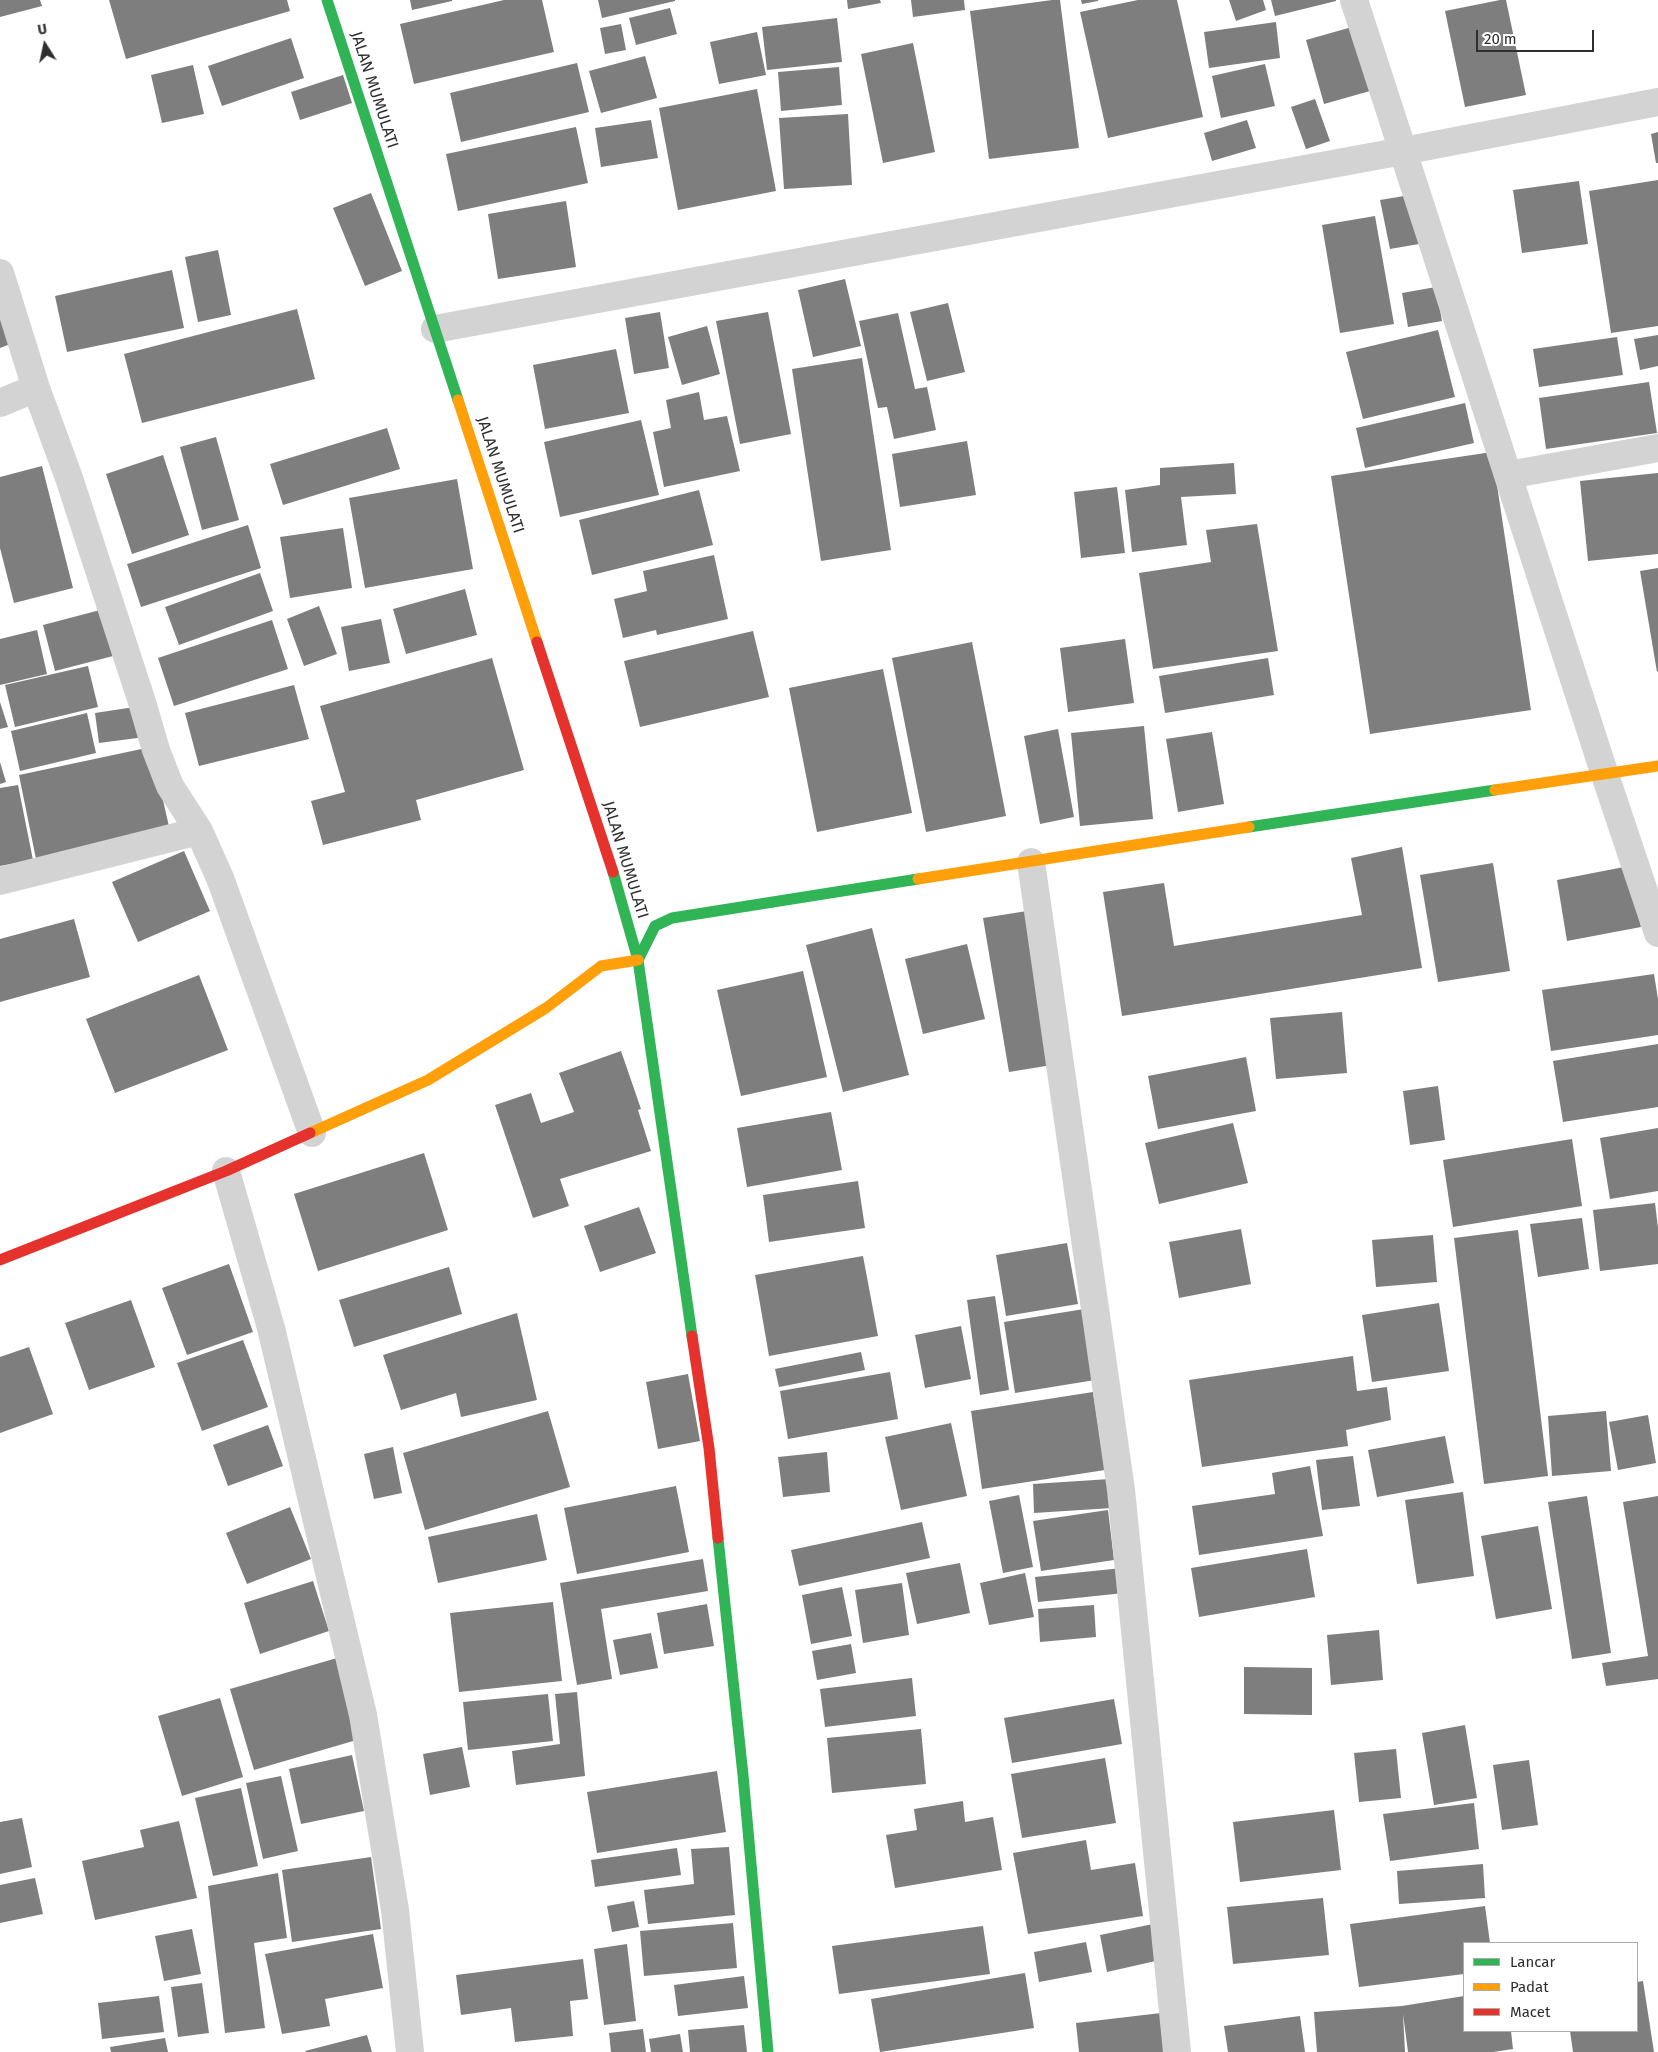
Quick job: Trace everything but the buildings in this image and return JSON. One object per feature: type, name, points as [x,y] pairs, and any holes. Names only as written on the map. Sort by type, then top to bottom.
[{"type":"street","name":"JALAN MUMULATI","points":[[327,0],[613,872],[638,960],[709,1448],[744,1775],[768,2052]]},
{"type":"street","points":[[1354,0],[1604,775],[1658,933]]},
{"type":"street","points":[[435,329],[1403,151],[1658,102]]},
{"type":"street","points":[[0,273],[36,388],[72,487],[156,750],[170,786],[199,831],[220,878],[312,1133]]},
{"type":"street","points":[[0,403],[36,388]]},
{"type":"street","points":[[1508,475],[1658,448]]},
{"type":"street","points":[[0,1260],[226,1172],[428,1080],[546,1008],[601,966],[638,960],[655,926],[672,918],[1386,806],[1658,766]]},
{"type":"street","points":[[0,881],[199,831]]},
{"type":"street","points":[[1030,862],[1121,1490],[1177,2052]]},
{"type":"street","points":[[226,1172],[271,1328],[362,1715],[395,1910],[410,2052]]},
{"type":"traffic: fast","points":[[327,0],[458,400]]},
{"type":"traffic: fast","points":[[1249,827],[1495,790]]},
{"type":"traffic: fast","points":[[613,872],[638,960],[692,1336]]},
{"type":"traffic: fast","points":[[638,960],[655,926],[672,918],[918,879]]},
{"type":"traffic: fast","points":[[718,1538],[743,1775],[768,2052]]},
{"type":"traffic: slow","points":[[458,400],[537,642]]},
{"type":"traffic: slow","points":[[1495,790],[1658,766]]},
{"type":"traffic: slow","points":[[918,879],[1249,827]]},
{"type":"traffic: slow","points":[[310,1133],[428,1080],[546,1008],[601,966],[638,960]]},
{"type":"traffic: jam","points":[[537,642],[613,872]]},
{"type":"traffic: jam","points":[[0,1260],[226,1171],[310,1133]]},
{"type":"traffic: jam","points":[[692,1336],[709,1448],[718,1538]]}]
